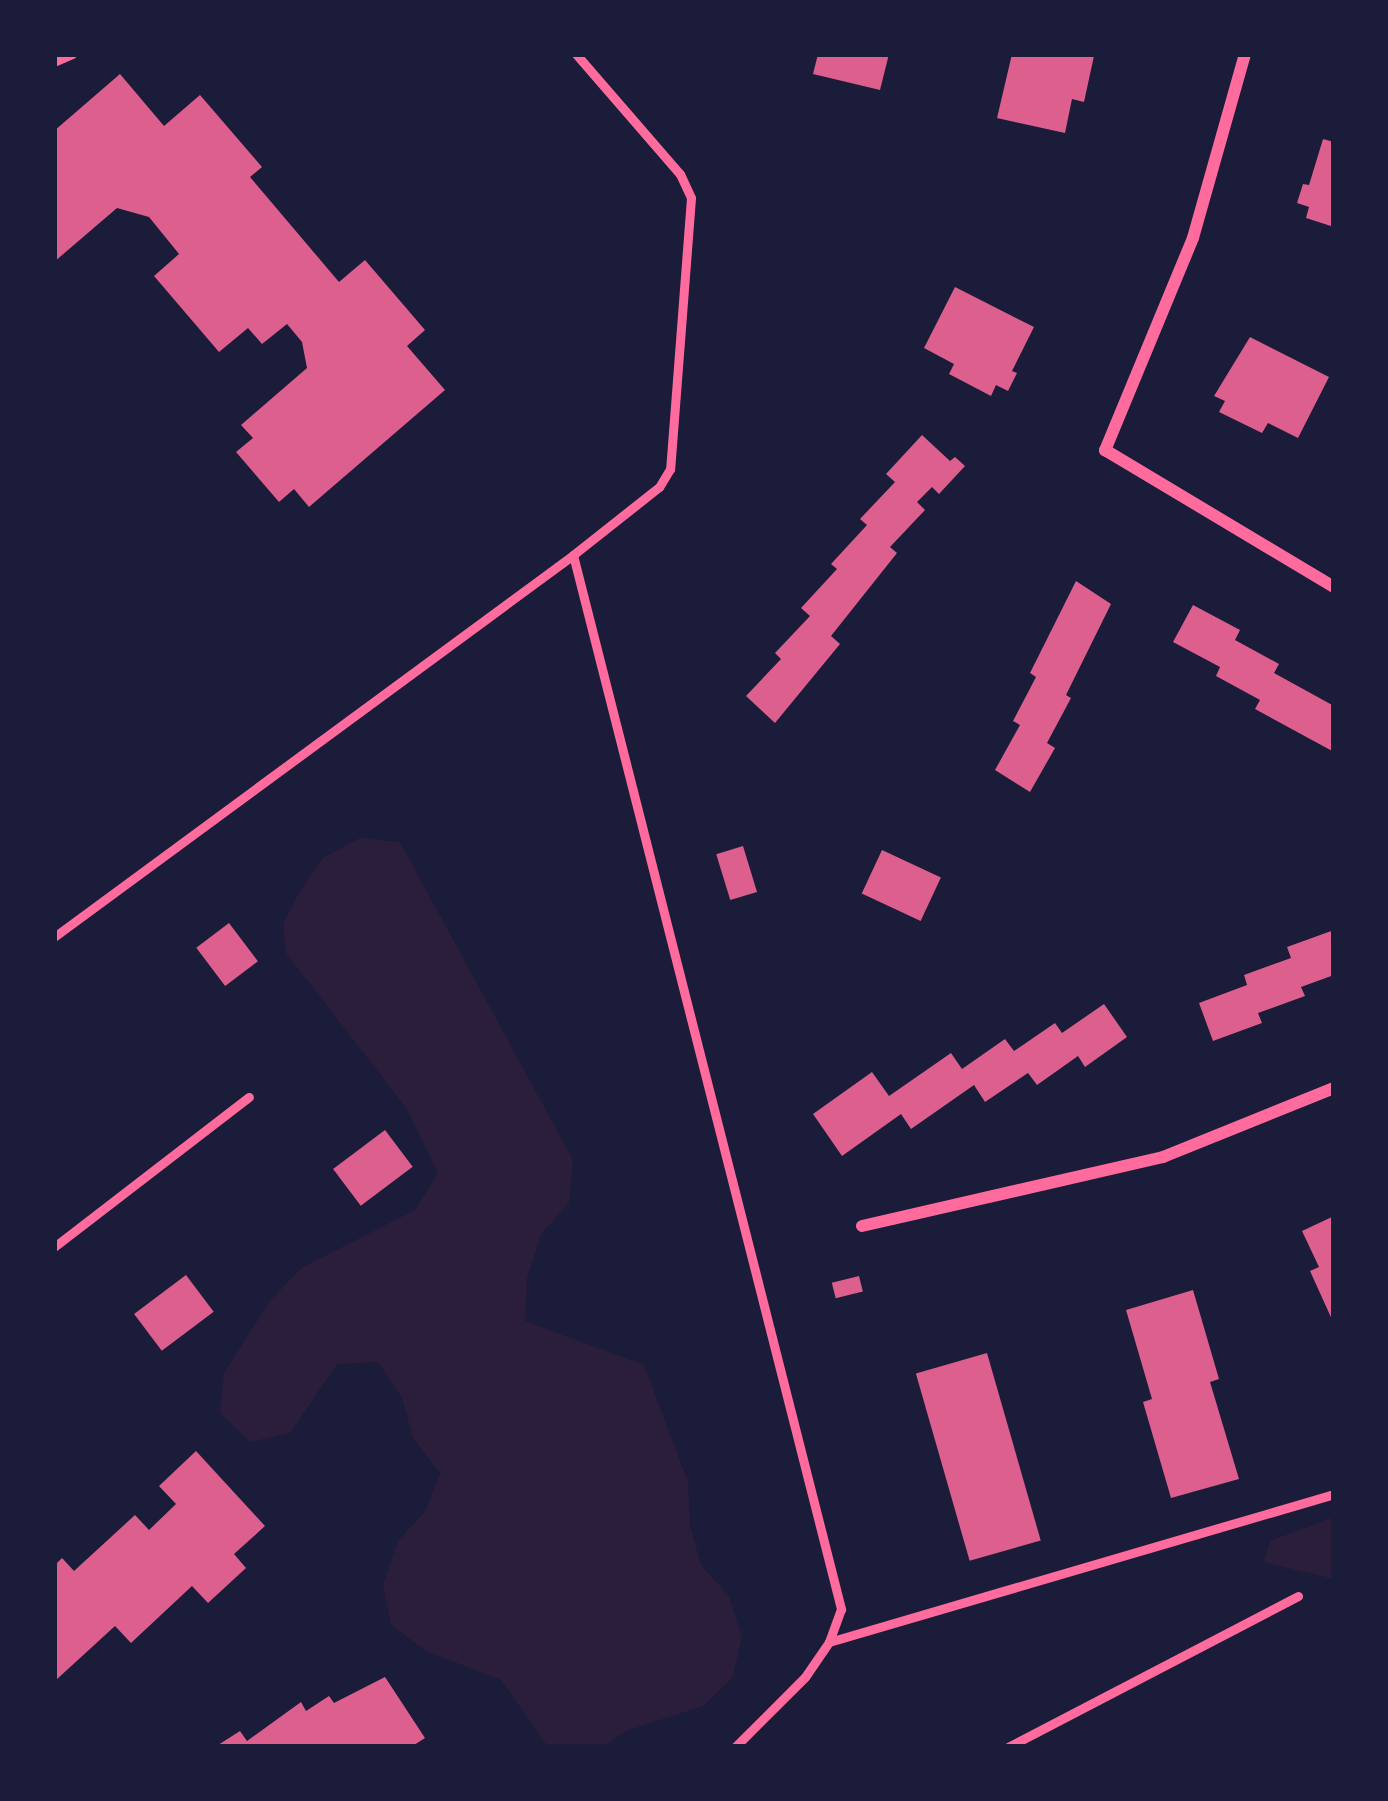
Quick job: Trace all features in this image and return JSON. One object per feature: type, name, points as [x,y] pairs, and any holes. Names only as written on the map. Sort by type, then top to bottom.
[{"type":"street","points":[[1245,54],[1193,238],[1105,450],[1334,587]]},
{"type":"street","points":[[862,1226],[1163,1157],[1334,1088]]},
{"type":"lane","points":[[54,62],[72,54]]},
{"type":"lane","points":[[54,938],[573,555],[659,487],[670,469],[691,197],[680,174],[576,54]]},
{"type":"lane","points":[[573,555],[842,1609],[830,1642],[805,1677],[735,1747]]},
{"type":"lane","points":[[54,1247],[249,1097]]},
{"type":"lane","points":[[830,1642],[1334,1494]]},
{"type":"lane","points":[[1008,1747],[1298,1596]]},
{"type":"shaded area","points":[[360,838],[400,842],[573,1160],[569,1203],[541,1234],[527,1279],[525,1321],[644,1365],[688,1482],[690,1525],[701,1565],[729,1596],[742,1638],[732,1678],[703,1706],[626,1731],[603,1747],[548,1747],[501,1680],[426,1651],[391,1625],[383,1585],[398,1541],[426,1510],[440,1473],[413,1438],[402,1398],[378,1362],[337,1364],[290,1433],[250,1442],[220,1413],[224,1373],[270,1301],[301,1268],[415,1210],[438,1173],[407,1109],[286,953],[283,924],[299,893],[323,858]]},
{"type":"shaded area","points":[[1334,1517],[1334,1579],[1264,1562],[1270,1541]]},
{"type":"building","points":[[818,54],[889,54],[880,90],[813,74]]},
{"type":"building","points":[[1012,54],[1094,56],[1084,102],[1072,99],[1065,133],[997,118]]},
{"type":"building","points":[[120,74],[164,126],[200,95],[262,167],[250,177],[339,282],[365,260],[425,330],[407,346],[445,390],[309,507],[294,489],[279,502],[236,452],[253,438],[241,425],[307,368],[302,342],[287,324],[262,344],[248,328],[219,352],[154,276],[179,254],[149,217],[117,208],[54,262],[54,131]]},
{"type":"building","points":[[1323,139],[1334,142],[1334,227],[1306,218],[1309,207],[1297,203],[1303,184],[1309,185]]},
{"type":"building","points":[[955,287],[1034,327],[1012,371],[1017,373],[1008,391],[996,385],[991,396],[949,374],[954,364],[924,348]]},
{"type":"building","points":[[1250,337],[1329,377],[1298,438],[1268,423],[1262,433],[1219,412],[1225,401],[1214,396]]},
{"type":"building","points":[[922,435],[950,461],[955,457],[965,466],[939,494],[932,487],[917,502],[925,510],[890,547],[897,553],[831,636],[840,644],[775,723],[746,696],[781,659],[775,653],[810,616],[801,608],[837,569],[831,564],[867,525],[860,519],[895,482],[886,474]]},
{"type":"building","points":[[1076,581],[1111,604],[1047,743],[1055,748],[1030,792],[995,770],[1020,725],[1013,721],[1036,677],[1030,673]]},
{"type":"building","points":[[1193,605],[1240,630],[1235,640],[1279,664],[1274,673],[1334,706],[1334,752],[1255,709],[1260,700],[1216,676],[1220,667],[1173,642]]},
{"type":"building","points":[[743,846],[757,892],[730,900],[716,854]]},
{"type":"building","points":[[882,850],[941,877],[921,921],[862,894]]},
{"type":"building","points":[[229,923],[258,961],[225,986],[196,948]]},
{"type":"building","points":[[1334,930],[1334,975],[1301,987],[1305,996],[1258,1013],[1262,1023],[1213,1041],[1199,1003],[1247,985],[1244,975],[1291,958],[1287,947]]},
{"type":"building","points":[[1104,1004],[1127,1037],[1085,1067],[1078,1056],[1037,1085],[1028,1073],[985,1102],[974,1085],[911,1129],[901,1114],[842,1156],[813,1114],[872,1072],[889,1096],[951,1053],[962,1069],[1005,1039],[1014,1051],[1055,1023],[1062,1033]]},
{"type":"building","points":[[385,1130],[413,1167],[361,1206],[333,1169]]},
{"type":"building","points":[[1334,1216],[1334,1324],[1310,1271],[1319,1267],[1302,1231]]},
{"type":"building","points":[[186,1275],[214,1312],[162,1351],[134,1314]]},
{"type":"building","points":[[859,1276],[863,1292],[836,1298],[832,1283]]},
{"type":"building","points":[[1193,1290],[1219,1379],[1210,1382],[1239,1479],[1171,1498],[1143,1402],[1152,1399],[1126,1310]]},
{"type":"building","points":[[987,1353],[1041,1540],[970,1561],[916,1373]]},
{"type":"building","points":[[196,1451],[265,1526],[234,1554],[246,1568],[208,1603],[192,1586],[131,1643],[115,1626],[56,1680],[54,1566],[62,1558],[74,1571],[135,1515],[149,1530],[176,1504],[159,1486]]},
{"type":"building","points":[[385,1677],[425,1738],[411,1747],[215,1747],[240,1731],[247,1741],[301,1702],[306,1711],[329,1696],[334,1703]]}]
